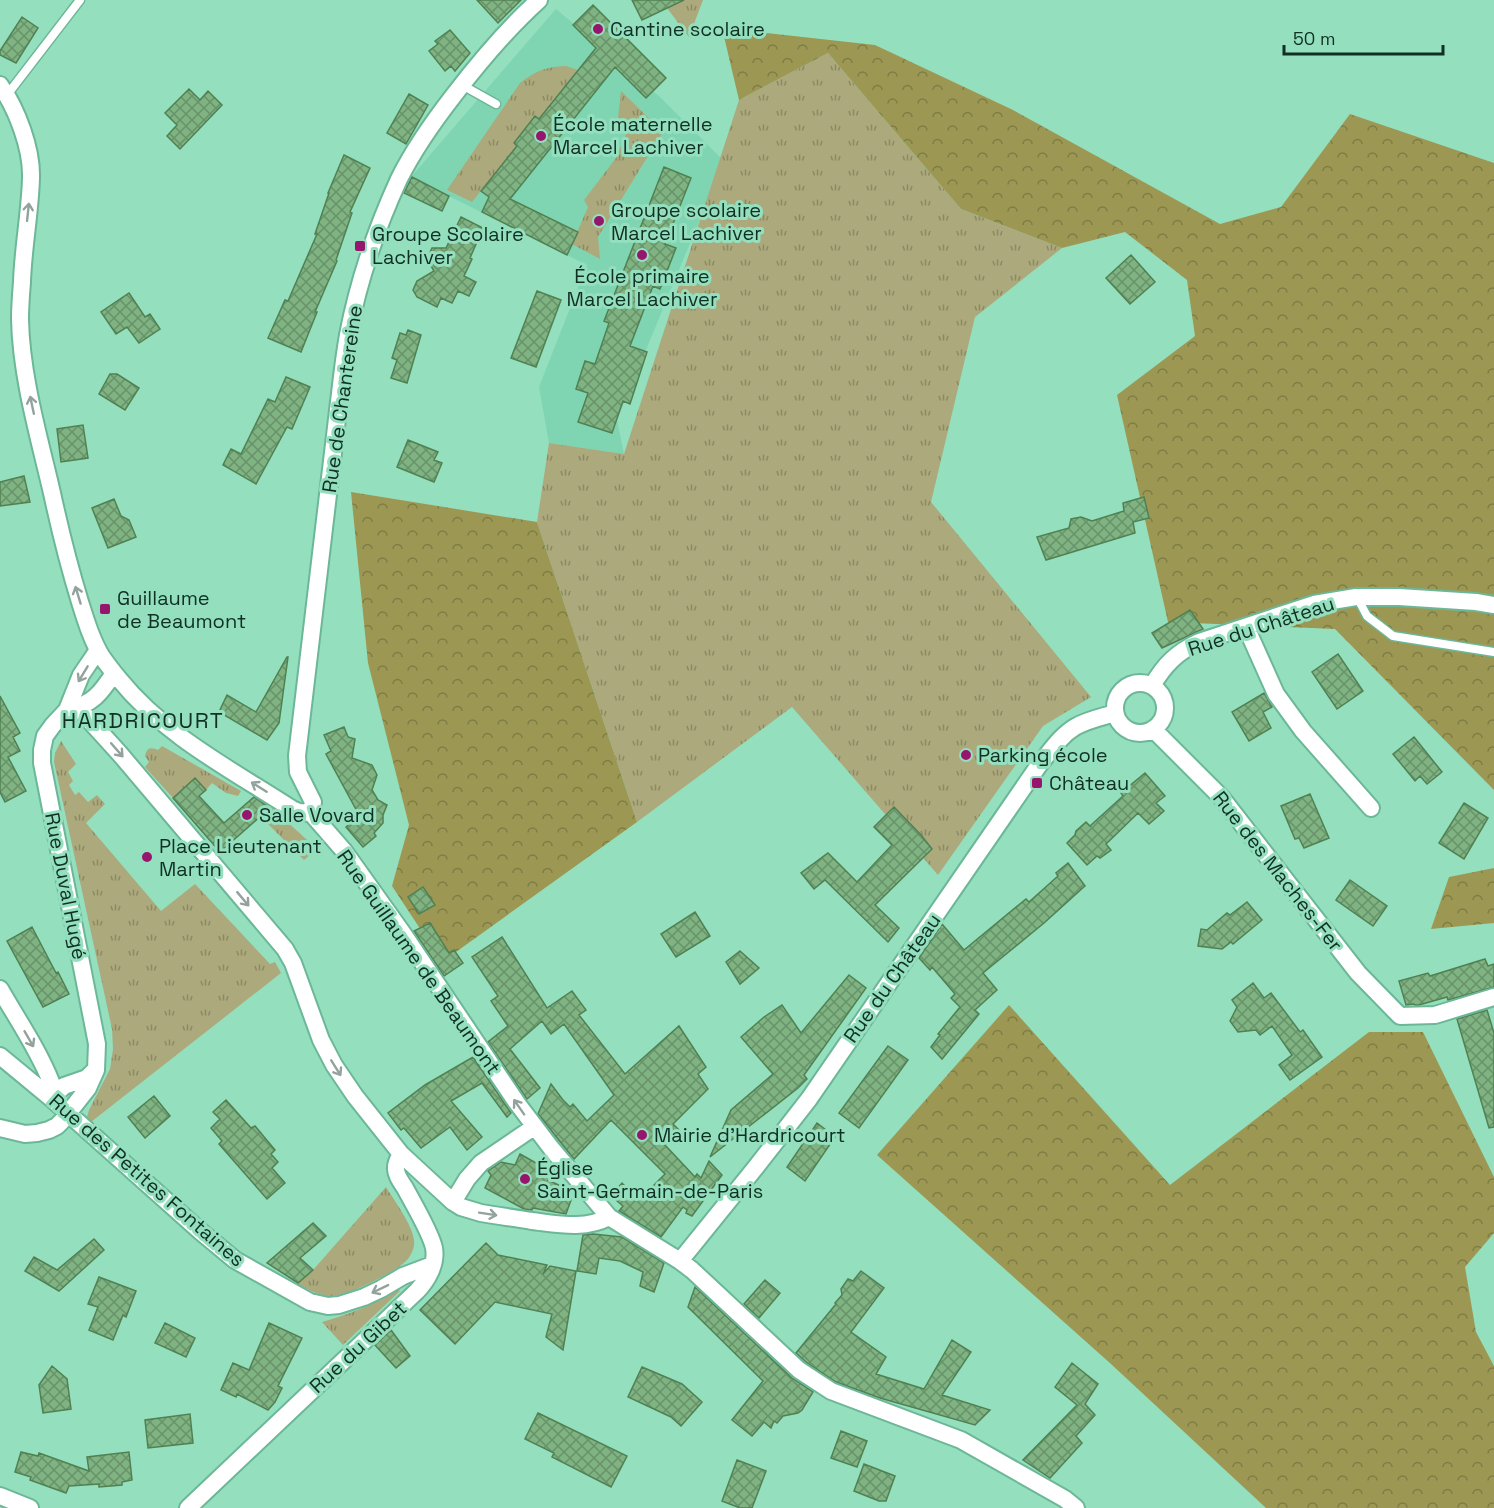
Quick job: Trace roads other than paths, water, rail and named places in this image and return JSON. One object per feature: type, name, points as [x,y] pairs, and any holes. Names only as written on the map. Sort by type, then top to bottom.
[{"type":"street","name":"Rue de Chantereine","points":[[311,813],[313,802],[300,780],[297,756],[348,337],[356,298],[376,237],[399,180],[415,150],[486,53],[539,0]]},
{"type":"street","points":[[4,90],[30,158],[31,177],[20,320],[26,375],[63,544],[98,650],[125,686],[161,722],[191,745],[292,809],[311,813]]},
{"type":"street","name":"Rue du Château","points":[[1152,686],[1170,660],[1188,647],[1314,604],[1356,597],[1399,597],[1494,605]]},
{"type":"street","points":[[1246,627],[1276,694],[1303,731],[1371,808]]},
{"type":"street","name":"Rue Duval Hugé","points":[[0,1128],[25,1134],[49,1130],[57,1126],[88,1088],[96,1070],[97,1044],[42,763],[42,750],[45,736],[53,724],[72,705],[81,675],[98,650]]},
{"type":"street","name":"Rue Duval Hugé","points":[[72,705],[89,703],[114,673]]},
{"type":"street","points":[[1138,683],[1152,686],[1161,695],[1164,706],[1162,718],[1153,729],[1141,732],[1130,730],[1120,723],[1115,713],[1117,698],[1127,686],[1138,683]]},
{"type":"street","points":[[72,705],[128,763],[285,949],[300,980],[321,1040],[334,1065],[355,1096],[401,1154],[461,1207],[481,1213],[563,1225],[590,1224],[601,1222],[609,1217]]},
{"type":"street","name":"Rue du Château","points":[[680,1261],[809,1099],[1039,765],[1073,728],[1115,713]]},
{"type":"street","name":"Rue des Maches-Fer","points":[[1153,729],[1221,797],[1358,973],[1400,1016],[1435,1015],[1494,997]]},
{"type":"street","name":"Rue Guillaume de Beaumont","points":[[311,813],[344,851],[405,934],[534,1127],[609,1217],[692,1270],[799,1370],[831,1391],[961,1440],[1068,1505]]},
{"type":"street","points":[[0,989],[48,1075],[51,1082],[47,1095]]},
{"type":"street","name":"Rue des Petites Fontaines","points":[[0,1056],[235,1260],[310,1302],[328,1306],[339,1305],[364,1297],[403,1276],[432,1265]]},
{"type":"street","points":[[47,1095],[87,1078],[96,1070]]},
{"type":"street","points":[[453,1202],[467,1179],[481,1163],[534,1127]]},
{"type":"street","points":[[401,1154],[396,1164],[397,1174],[434,1248],[432,1265]]},
{"type":"street","name":"Rue du Gibet","points":[[188,1508],[417,1291],[429,1275],[432,1265]]},
{"type":"street","points":[[0,1497],[30,1508]]},
{"type":"lane","points":[[4,90],[80,0]]},
{"type":"lane","points":[[462,85],[496,104]]},
{"type":"lane","points":[[1356,597],[1366,616],[1394,636],[1494,652]]},
{"type":"place","name":"Cantine scolaire","points":[[598,29]]},
{"type":"place","name":"École maternelle Marcel Lachiver","points":[[541,136]]},
{"type":"place","name":"Groupe scolaire Marcel Lachiver","points":[[599,221]]},
{"type":"place","name":"Groupe Scolaire Lachiver","points":[[360,246]]},
{"type":"place","name":"École primaire Marcel Lachiver","points":[[642,255]]},
{"type":"place","name":"Guillaume de Beaumont","points":[[105,609]]},
{"type":"place","name":"Parking école","points":[[966,755]]},
{"type":"place","name":"Château","points":[[1037,783]]},
{"type":"place","name":"Salle Vovard","points":[[247,815]]},
{"type":"place","name":"Place Lieutenant Martin","points":[[147,857]]},
{"type":"place","name":"Mairie d'Hardricourt","points":[[642,1135]]},
{"type":"place","name":"Église Saint-Germain-de-Paris","points":[[525,1179]]},
{"type":"district","name":"HARDRICOURT","points":[[143,720]]}]
